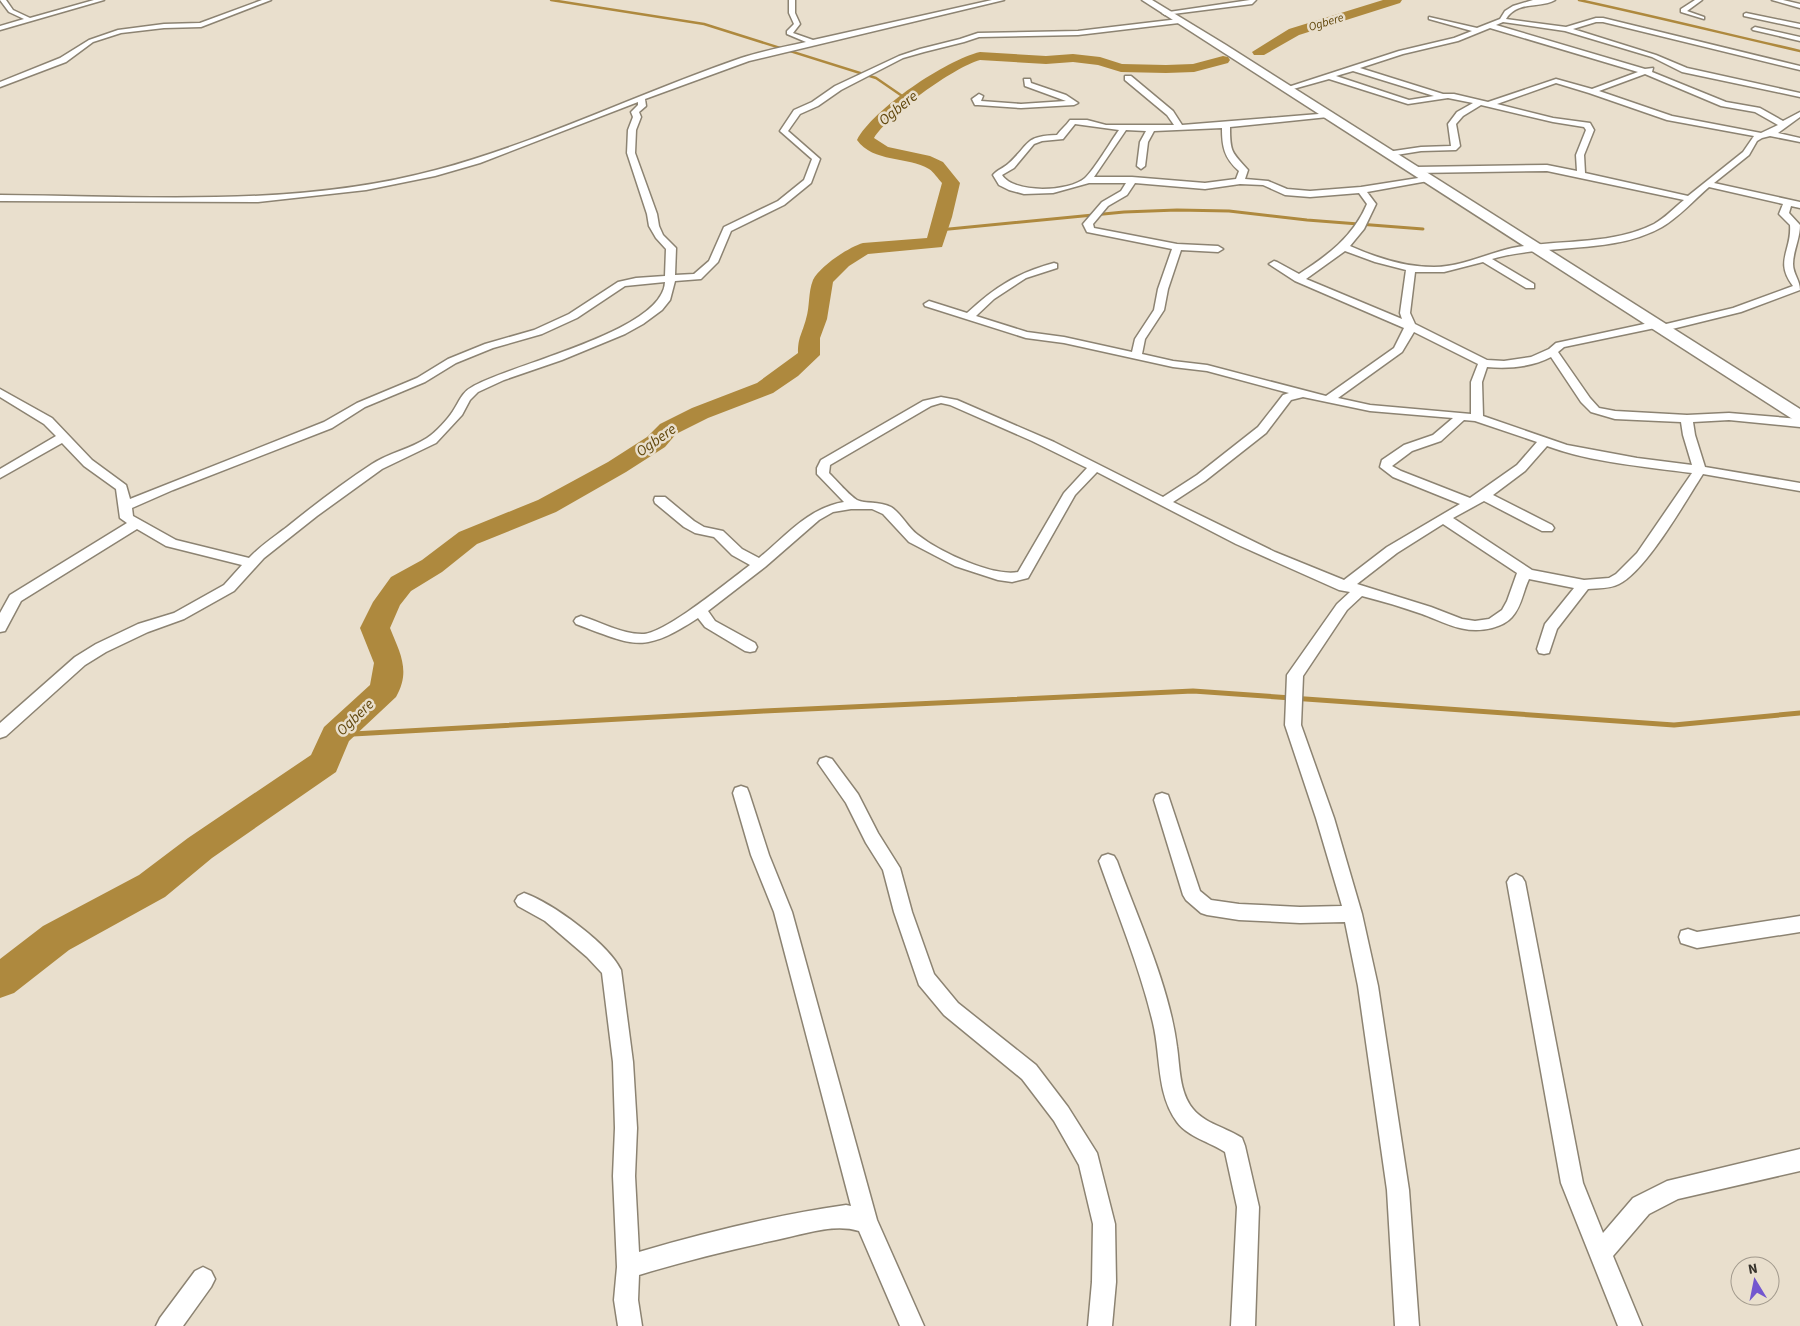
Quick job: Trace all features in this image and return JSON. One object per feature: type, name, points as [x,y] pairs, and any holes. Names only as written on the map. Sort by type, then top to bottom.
[{"type":"main road","points":[[1146,0],[1223,47],[1800,416]]},
{"type":"street","points":[[0,28],[101,0]]},
{"type":"street","points":[[0,85],[63,60],[91,41],[120,31],[201,25],[268,0]]},
{"type":"street","points":[[792,0],[792,13],[797,21],[790,30],[790,34],[812,42]]},
{"type":"street","points":[[0,198],[258,199],[366,187],[477,162],[746,59],[812,42],[1001,0]]},
{"type":"street","points":[[1165,13],[1252,2],[1252,0]]},
{"type":"street","points":[[1286,89],[1401,52],[1456,40],[1502,20],[1507,12],[1515,7],[1532,2],[1552,0]]},
{"type":"street","points":[[1699,0],[1683,10],[1702,18]]},
{"type":"street","points":[[1775,0],[1800,6]]},
{"type":"street","points":[[6,1],[11,11],[28,19]]},
{"type":"street","points":[[1746,15],[1800,26]]},
{"type":"street","points":[[1431,18],[1480,31]]},
{"type":"street","points":[[1502,20],[1566,29],[1627,47],[1695,72],[1800,95]]},
{"type":"street","points":[[1566,29],[1596,20],[1603,20],[1800,68]]},
{"type":"street","points":[[126,506],[170,486],[259,454],[328,425],[361,406],[421,380],[459,358],[488,346],[538,332],[573,316],[622,284],[670,278],[697,277],[713,262],[727,229],[781,203],[808,181],[816,159],[809,151],[793,141],[784,131],[797,112],[815,104],[838,88],[901,57],[978,35],[1078,33],[1179,21]]},
{"type":"street","points":[[1490,26],[1646,72],[1724,104],[1757,110],[1782,124]]},
{"type":"street","points":[[1755,29],[1800,39]]},
{"type":"street","points":[[1592,91],[1670,64]]},
{"type":"street","points":[[1352,68],[1441,96]]},
{"type":"street","points":[[1328,76],[1400,100],[1417,103],[1441,96],[1454,96],[1590,127],[1580,155],[1581,174]]},
{"type":"street","points":[[1128,78],[1170,114],[1180,128]]},
{"type":"street","points":[[1027,81],[1028,84],[1034,87],[1056,93],[1077,105],[1078,113],[1087,122]]},
{"type":"street","points":[[1490,104],[1556,81],[1592,91],[1670,118],[1800,140]]},
{"type":"street","points":[[1372,92],[1403,84]]},
{"type":"street","points":[[979,96],[976,99],[978,103],[1009,106],[1074,103]]},
{"type":"street","points":[[0,732],[80,661],[109,644],[143,628],[179,616],[229,588],[251,563],[312,513],[378,466],[432,440],[458,413],[465,399],[474,390],[500,378],[621,332],[658,308],[666,298],[670,278],[671,248],[658,236],[631,153],[632,130],[637,117],[635,112],[642,106],[641,99]]},
{"type":"street","points":[[1390,154],[1421,149],[1453,148],[1456,146],[1452,124],[1460,114],[1480,102]]},
{"type":"street","points":[[1345,247],[1368,258],[1411,268],[1438,270],[1462,266],[1497,254],[1632,236],[1657,226],[1746,153],[1754,138],[1777,129],[1790,117],[1800,114]]},
{"type":"street","points":[[1124,128],[1088,180],[1081,184],[1064,189],[1021,192],[999,182],[996,175],[1012,166],[1028,143],[1046,137],[1060,137],[1073,122],[1087,122],[1106,127],[1151,129],[1226,125],[1328,115]]},
{"type":"street","points":[[1226,125],[1226,147],[1234,162],[1244,170],[1240,181]]},
{"type":"street","points":[[1142,166],[1144,142],[1151,129]]},
{"type":"street","points":[[1416,170],[1536,167],[1581,174],[1690,199]]},
{"type":"street","points":[[1088,180],[1132,180],[1205,186],[1221,186],[1240,181],[1265,182],[1280,191],[1296,194],[1361,190],[1428,178]]},
{"type":"street","points":[[1132,180],[1124,193],[1105,204],[1088,224],[1090,230],[1177,247],[1218,249]]},
{"type":"street","points":[[1707,184],[1800,205]]},
{"type":"street","points":[[1299,279],[1345,247],[1359,232],[1372,204],[1361,190]]},
{"type":"street","points":[[1274,264],[1299,279],[1410,326],[1484,363],[1520,363],[1553,352],[1560,345],[1737,310],[1800,287],[1791,278],[1788,267],[1796,238],[1795,225],[1784,214],[1788,202]]},
{"type":"street","points":[[1136,356],[1140,339],[1159,310],[1163,289],[1177,247]]},
{"type":"street","points":[[1486,258],[1530,286]]},
{"type":"street","points":[[968,317],[990,297],[1022,276],[1054,266]]},
{"type":"street","points":[[1328,400],[1398,350],[1409,332],[1410,326],[1405,313],[1411,268]]},
{"type":"street","points":[[929,304],[1026,335],[1064,340],[1136,356],[1207,368],[1328,400],[1370,408],[1477,418],[1564,448],[1637,462],[1700,470],[1800,487]]},
{"type":"street","points":[[1553,352],[1565,372],[1579,388],[1585,400],[1595,410],[1615,415],[1687,419],[1703,416],[1738,417],[1800,424]]},
{"type":"street","points":[[1477,418],[1477,371],[1484,363]]},
{"type":"street","points":[[0,392],[48,422],[88,463],[122,488],[127,518],[171,543],[251,563]]},
{"type":"street","points":[[1164,502],[1201,478],[1262,430],[1287,397],[1301,394]]},
{"type":"street","points":[[855,504],[823,474],[822,468],[825,463],[927,404],[941,400],[953,402],[1095,467],[1300,570],[1351,589],[1427,610],[1448,621],[1466,626],[1484,625],[1502,618],[1511,610],[1522,576],[1528,574]]},
{"type":"street","points":[[1461,416],[1437,438],[1408,448],[1386,463],[1386,467],[1397,474],[1470,503]]},
{"type":"street","points":[[1443,518],[1528,574],[1584,585],[1612,582],[1642,556],[1700,470],[1687,419]]},
{"type":"street","points":[[0,474],[63,437]]},
{"type":"street","points":[[1407,1326],[1398,1190],[1368,986],[1353,914],[1325,818],[1293,725],[1295,675],[1342,607],[1351,589],[1392,550],[1443,518],[1484,496],[1521,468],[1545,441]]},
{"type":"street","points":[[582,621],[627,636],[644,639],[654,638],[666,632],[733,586],[817,514],[836,507],[855,504],[871,504],[881,507],[892,514],[913,538],[984,572],[1010,578],[1023,575],[1070,492],[1095,467]]},
{"type":"street","points":[[1484,496],[1547,528]]},
{"type":"street","points":[[660,500],[688,524],[700,530],[718,534],[737,552],[760,564]]},
{"type":"street","points":[[0,627],[15,598],[137,523]]},
{"type":"street","points":[[1544,649],[1550,628],[1584,585]]},
{"type":"street","points":[[700,609],[710,624],[750,647]]},
{"type":"street","points":[[826,763],[852,799],[872,838],[891,868],[902,912],[926,980],[951,1009],[1029,1072],[1061,1114],[1089,1161],[1104,1224],[1104,1282],[1100,1326]]},
{"type":"street","points":[[741,793],[760,855],[783,912],[866,1222],[912,1326]]},
{"type":"street","points":[[1162,800],[1192,895],[1207,906],[1239,912],[1300,915],[1353,914]]},
{"type":"street","points":[[1108,861],[1151,979],[1162,1017],[1175,1101],[1187,1118],[1234,1146],[1248,1208],[1243,1326]]},
{"type":"street","points":[[1516,882],[1572,1183],[1630,1326]]},
{"type":"street","points":[[524,900],[551,915],[594,951],[611,970],[623,1062],[626,1128],[624,1176],[628,1267],[626,1300],[630,1326]]},
{"type":"street","points":[[1688,937],[1698,940],[1800,924]]},
{"type":"street","points":[[1600,1254],[1641,1206],[1675,1189],[1800,1160]]},
{"type":"street","points":[[628,1267],[706,1243],[813,1221],[846,1216],[866,1222]]},
{"type":"street","points":[[168,1326],[203,1280]]},
{"type":"waterway","points":[[551,0],[704,24],[876,78],[908,100]]},
{"type":"waterway","name":"Ogbere","points":[[1259,52],[1294,32],[1396,0]]},
{"type":"waterway","points":[[1579,0],[1800,51]]},
{"type":"waterway","name":"Ogbere","points":[[0,981],[56,938],[152,886],[200,848],[324,763],[335,735],[385,689],[389,663],[375,628],[387,602],[401,584],[432,566],[468,538],[547,506],[617,467],[656,442],[668,429],[700,413],[765,388],[790,371],[809,355],[809,338],[817,319],[823,281],[842,262],[863,249],[935,243],[951,183],[937,166],[924,160],[883,151],[865,140],[884,116],[935,79],[969,59],[980,56],[1046,60],[1073,58],[1100,61],[1121,68],[1166,69],[1194,68],[1223,60]]},
{"type":"waterway","points":[[939,230],[1124,212],[1177,210],[1229,211],[1307,220],[1423,229]]},
{"type":"waterway","points":[[335,735],[764,711],[1193,691],[1674,725],[1800,713]]}]
